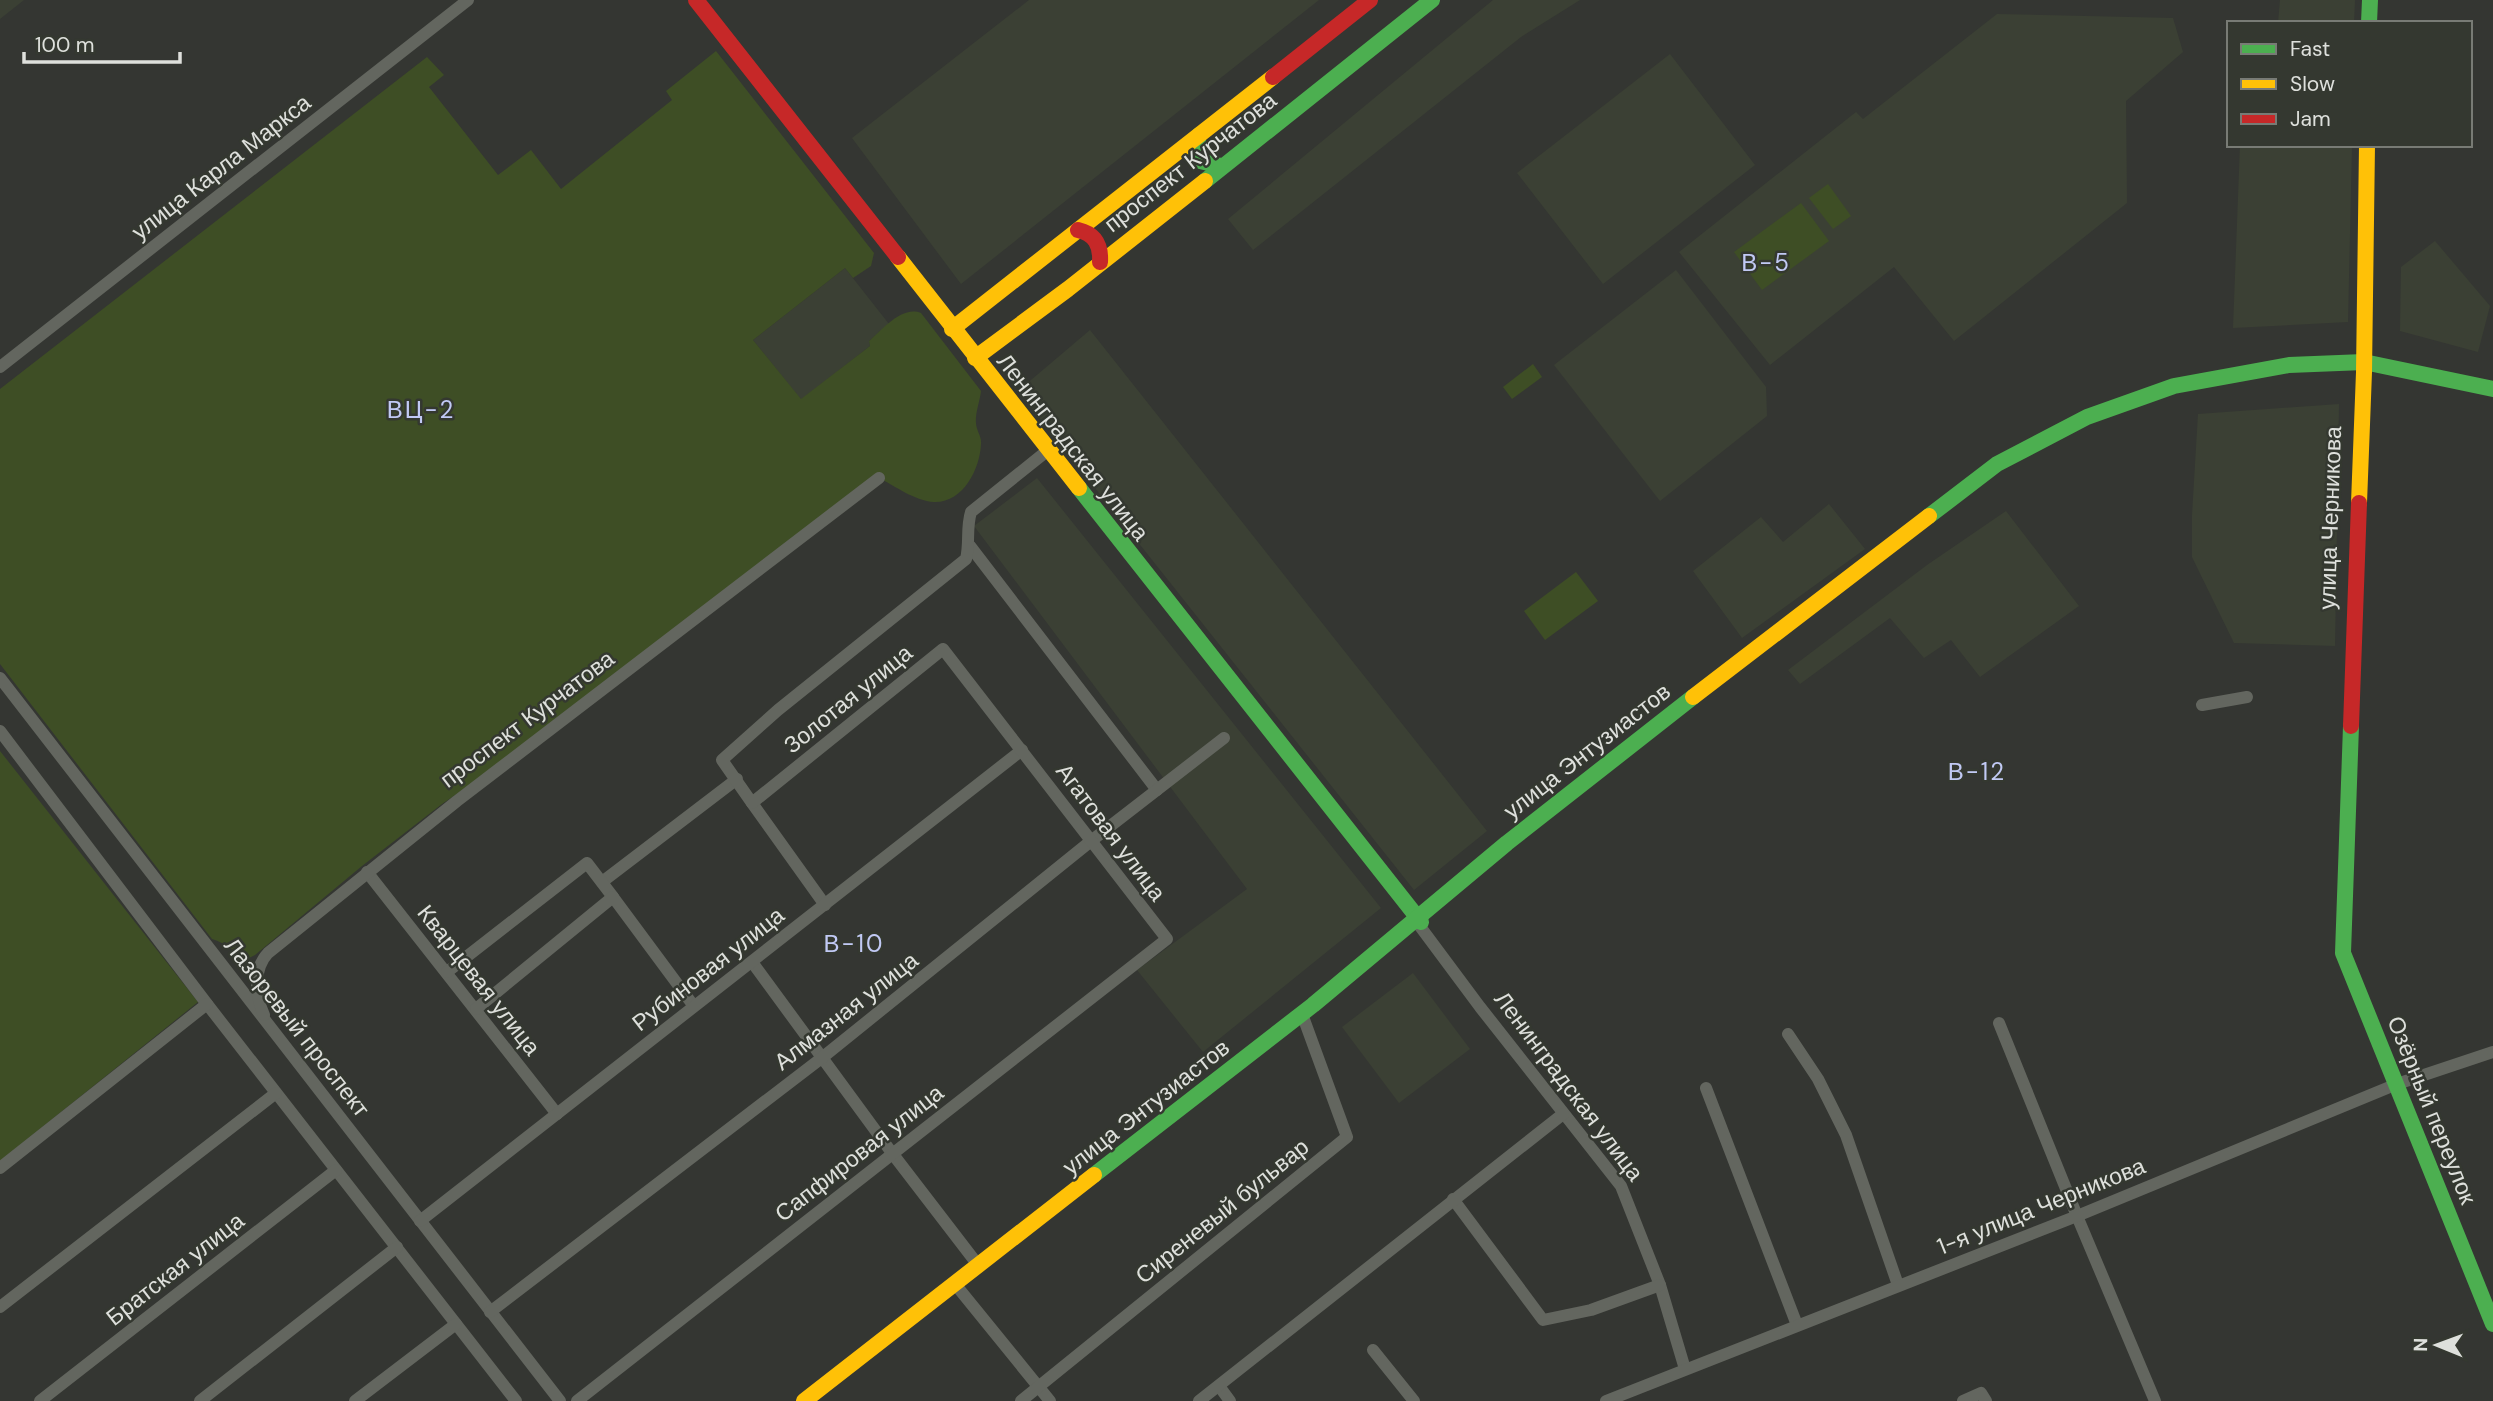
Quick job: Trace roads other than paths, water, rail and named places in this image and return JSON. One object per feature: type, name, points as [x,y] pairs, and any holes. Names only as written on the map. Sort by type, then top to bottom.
[{"type":"street","name":"улица Карла Маркса","points":[[0,367],[468,0]]},
{"type":"street","name":"Ленинградская улица","points":[[696,0],[1047,451],[1419,921],[1563,1114],[1621,1186],[1660,1286],[1685,1368]]},
{"type":"street","name":"проспект Курчатова","points":[[953,328],[1370,0]]},
{"type":"street","points":[[1403,0],[1406,4],[1428,3]]},
{"type":"street","points":[[2364,0],[2364,21]]},
{"type":"street","points":[[2369,21],[2370,0]]},
{"type":"street","name":"проспект Курчатова","points":[[976,357],[1068,289],[1428,3]]},
{"type":"street","points":[[1199,135],[1195,151],[1200,161],[1221,166]]},
{"type":"street","name":"улица Черникова","points":[[2361,147],[2361,367]]},
{"type":"street","name":"улица Черникова","points":[[2343,953],[2367,147]]},
{"type":"street","points":[[1078,230],[1092,234],[1097,240],[1100,246],[1100,262]]},
{"type":"street","points":[[976,357],[1419,921]]},
{"type":"street","name":"улица Энтузиастов","points":[[804,1401],[1302,1014],[1419,921],[1507,843],[1865,563],[1997,464],[2087,417],[2174,386],[2289,365],[2361,367],[2493,388]]},
{"type":"street","points":[[2361,367],[2493,397]]},
{"type":"street","points":[[1047,451],[971,512],[967,534],[970,545],[1157,790]]},
{"type":"street","name":"проспект Курчатова","points":[[268,1024],[261,1008],[258,987],[261,960],[366,872],[879,478]]},
{"type":"street","points":[[825,905],[722,760],[778,710],[966,559],[970,545]]},
{"type":"street","name":"Золотая улица","points":[[752,803],[943,649],[1022,750]]},
{"type":"street","name":"Лазоревый проспект","points":[[0,678],[560,1401]]},
{"type":"street","points":[[2202,705],[2247,697]]},
{"type":"street","points":[[0,731],[207,1004],[516,1401]]},
{"type":"street","name":"Алмазная улица","points":[[490,1312],[823,1057],[1091,841],[1224,738]]},
{"type":"street","name":"Агатовая улица","points":[[1022,750],[1167,939]]},
{"type":"street","name":"Рубиновая улица","points":[[420,1221],[1022,750]]},
{"type":"street","points":[[602,882],[737,779]]},
{"type":"street","points":[[447,972],[587,863],[693,1005]]},
{"type":"street","name":"Кварцевая улица","points":[[366,872],[557,1114]]},
{"type":"street","points":[[476,1009],[613,897]]},
{"type":"street","name":"Сапфировая улица","points":[[578,1401],[1167,939]]},
{"type":"street","name":"Озёрный переулок","points":[[2343,953],[2493,1324]]},
{"type":"street","points":[[752,962],[978,1265]]},
{"type":"street","points":[[0,1168],[207,1004]]},
{"type":"street","name":"Сиреневый бульвар","points":[[1021,1401],[1347,1137],[1302,1014]]},
{"type":"street","points":[[1999,1023],[2155,1401]]},
{"type":"street","points":[[1788,1034],[1818,1079],[1846,1135],[1898,1285]]},
{"type":"street","name":"1-я улица Черникова","points":[[1606,1401],[2077,1216],[2398,1084],[2493,1052]]},
{"type":"street","points":[[1706,1088],[1797,1325]]},
{"type":"street","points":[[0,1307],[276,1093]]},
{"type":"street","points":[[1199,1401],[1563,1114]]},
{"type":"street","name":"Братская улица","points":[[40,1401],[336,1170]]},
{"type":"street","points":[[1453,1199],[1543,1321],[1591,1310],[1660,1286]]},
{"type":"street","points":[[200,1401],[397,1247]]},
{"type":"street","points":[[955,1284],[1050,1401]]},
{"type":"street","points":[[355,1401],[456,1324]]},
{"type":"street","points":[[1373,1350],[1414,1401]]},
{"type":"street","points":[[1219,1387],[1230,1401]]},
{"type":"street","points":[[1963,1401],[1981,1393],[1986,1401]]},
{"type":"district","name":"В-5","points":[[1766,262]]},
{"type":"district","name":"ВЦ-2","points":[[421,409]]},
{"type":"district","name":"В-12","points":[[1977,771]]},
{"type":"district","name":"В-10","points":[[854,943]]}]
